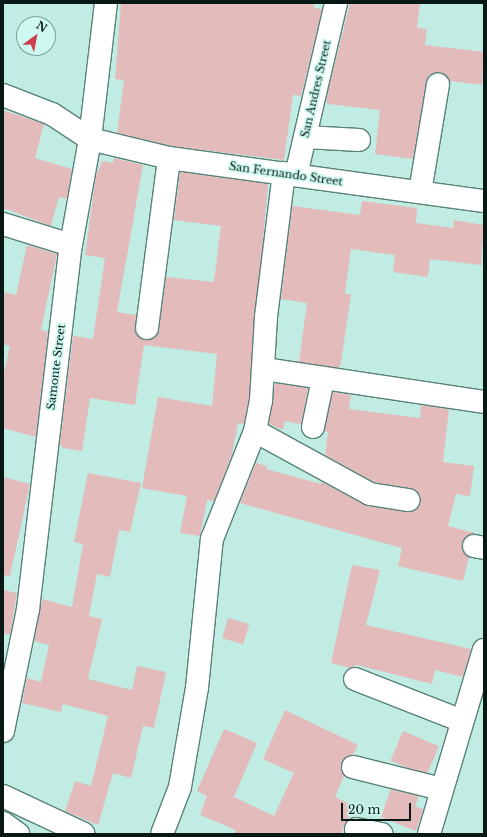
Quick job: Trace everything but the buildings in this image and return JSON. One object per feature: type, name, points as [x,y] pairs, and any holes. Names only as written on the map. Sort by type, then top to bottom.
[{"type":"street","name":"Samonte Street","points":[[3,731],[6,697],[28,609],[71,245],[90,139],[106,3]]},
{"type":"street","name":"San Andres Street","points":[[162,834],[180,787],[198,688],[212,539],[255,431],[264,369],[266,317],[290,174],[305,137],[336,3]]},
{"type":"street","points":[[420,192],[438,84]]},
{"type":"street","name":"San Fernando Street","points":[[3,95],[52,114],[90,139],[169,158],[484,201]]},
{"type":"street","points":[[305,137],[359,140]]},
{"type":"street","points":[[147,328],[169,158]]},
{"type":"street","points":[[3,224],[71,245]]},
{"type":"street","points":[[264,369],[484,402]]},
{"type":"street","points":[[313,427],[323,379]]},
{"type":"street","points":[[255,431],[370,494],[410,500]]},
{"type":"street","points":[[428,834],[484,650]]},
{"type":"street","points":[[355,679],[462,722]]},
{"type":"street","points":[[353,767],[441,789]]},
{"type":"street","points":[[3,796],[84,834]]},
{"type":"street","points":[[3,823],[18,834]]},
{"type":"street","points":[[356,829],[382,834]]}]
